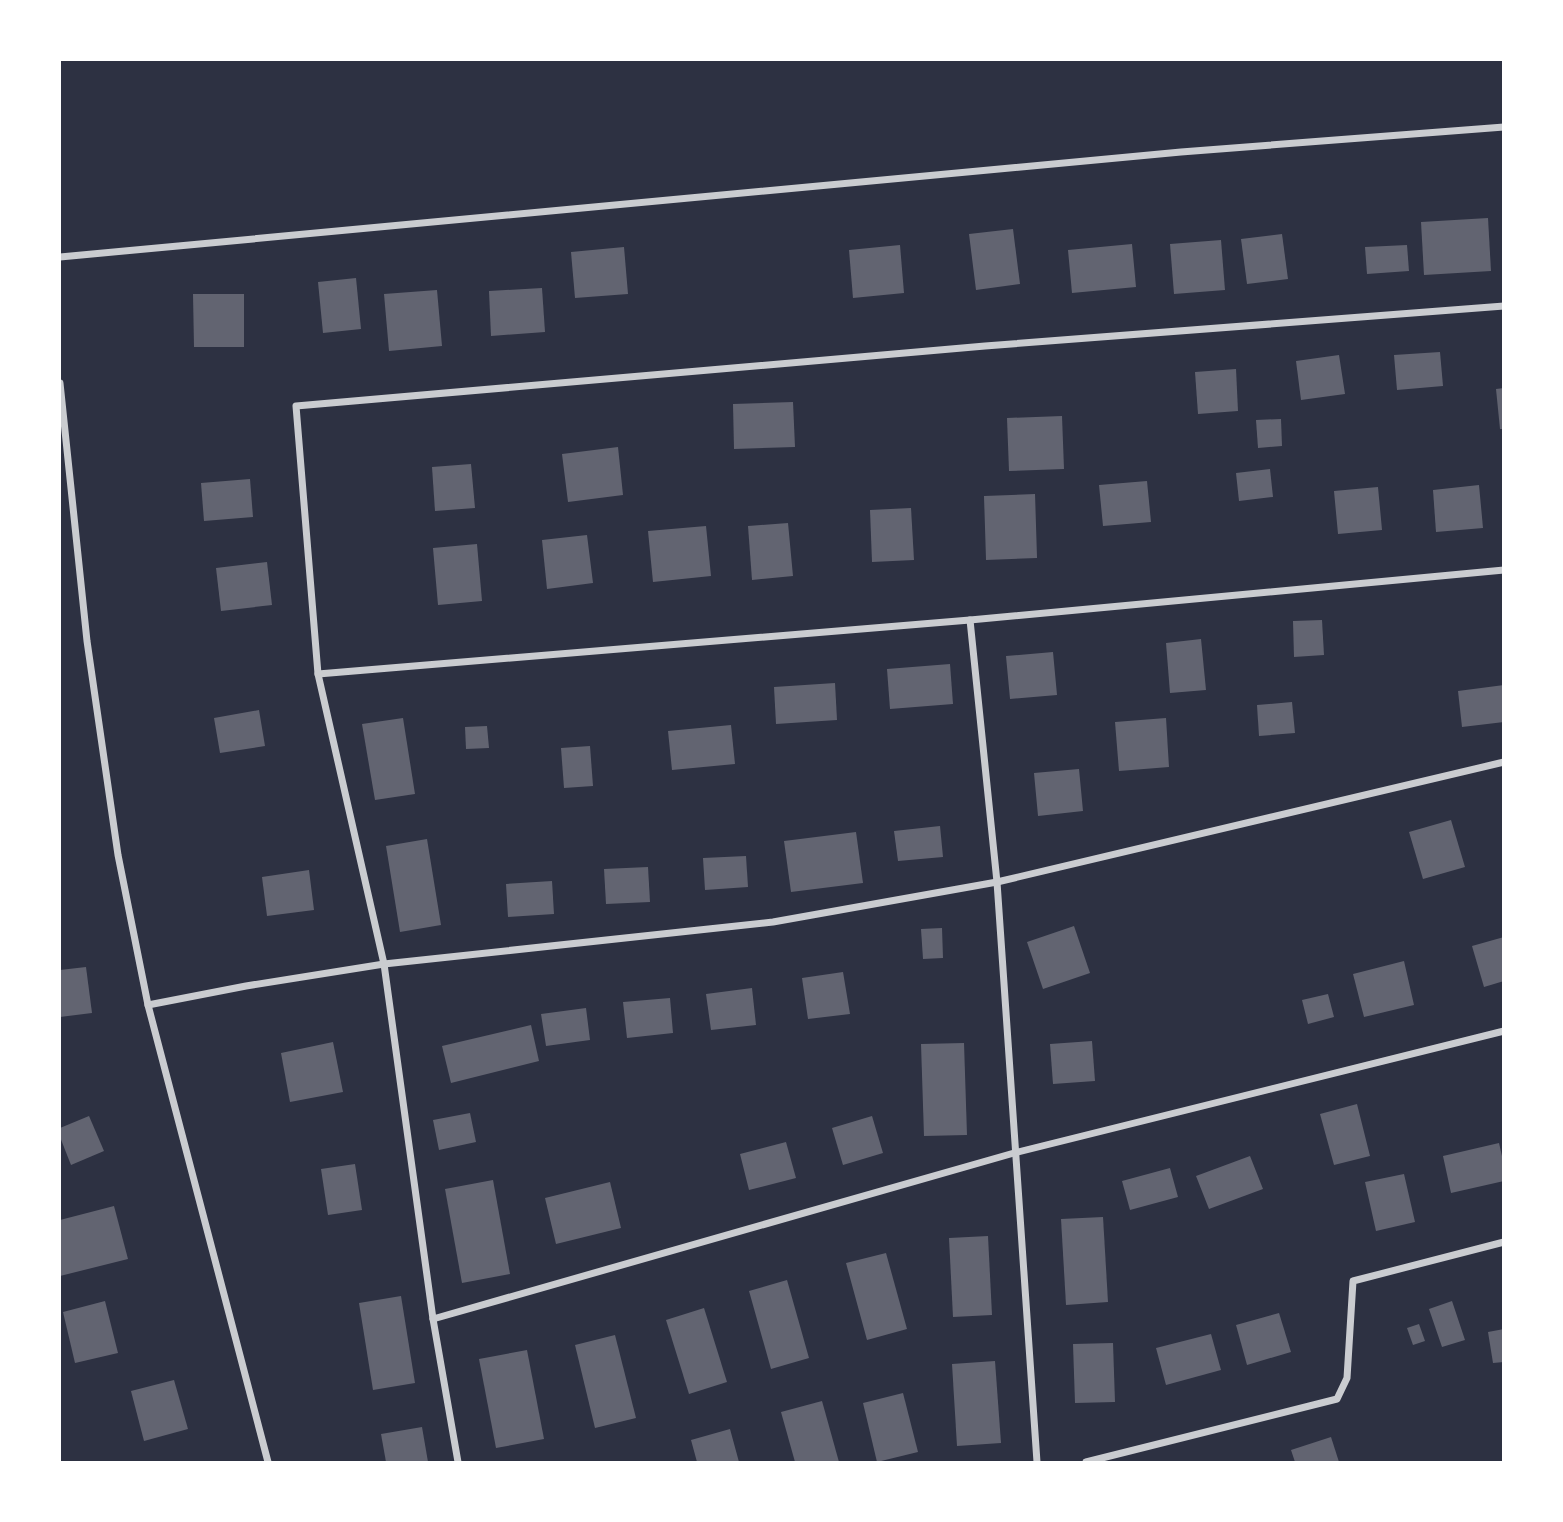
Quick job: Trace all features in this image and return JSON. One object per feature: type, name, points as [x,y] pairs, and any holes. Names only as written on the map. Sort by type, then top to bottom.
[{"type":"street","points":[[60,257],[1167,154],[1503,127]]},
{"type":"street","points":[[458,1462],[433,1319],[384,964],[318,674],[296,406],[985,346],[1503,306]]},
{"type":"street","points":[[60,383],[87,641],[118,855],[148,1005],[268,1462]]},
{"type":"street","points":[[318,674],[970,621],[1503,570]]},
{"type":"street","points":[[970,621],[997,882],[1037,1462]]},
{"type":"street","points":[[148,1005],[384,964],[773,922],[997,882],[1503,762]]},
{"type":"street","points":[[433,1319],[1014,1153],[1503,1031]]},
{"type":"street","points":[[1086,1462],[1337,1399],[1347,1378],[1353,1281],[1503,1242]]},
{"type":"building","points":[[1488,218],[1491,271],[1424,275],[1421,222]]},
{"type":"building","points":[[1013,229],[1020,284],[976,290],[969,234]]},
{"type":"building","points":[[1282,234],[1288,279],[1247,284],[1241,239]]},
{"type":"building","points":[[1221,240],[1225,290],[1174,294],[1170,244]]},
{"type":"building","points":[[1132,244],[1136,287],[1072,293],[1068,250]]},
{"type":"building","points":[[900,245],[904,293],[853,298],[849,250]]},
{"type":"building","points":[[1407,245],[1409,271],[1367,274],[1365,247]]},
{"type":"building","points":[[624,247],[628,294],[575,298],[571,252]]},
{"type":"building","points":[[356,278],[361,329],[323,333],[318,282]]},
{"type":"building","points":[[542,288],[545,332],[491,336],[489,291]]},
{"type":"building","points":[[437,290],[442,346],[389,351],[384,294]]},
{"type":"building","points":[[193,294],[244,294],[244,347],[194,347]]},
{"type":"building","points":[[1440,352],[1443,386],[1397,390],[1394,355]]},
{"type":"building","points":[[1339,355],[1345,394],[1301,400],[1296,361]]},
{"type":"building","points":[[1236,369],[1238,411],[1198,414],[1195,372]]},
{"type":"building","points":[[1504,388],[1504,429],[1500,429],[1496,389]]},
{"type":"building","points":[[793,402],[795,447],[734,449],[733,404]]},
{"type":"building","points":[[1062,416],[1064,469],[1009,471],[1007,418]]},
{"type":"building","points":[[1281,419],[1282,446],[1258,448],[1256,420]]},
{"type":"building","points":[[618,447],[623,495],[568,502],[562,454]]},
{"type":"building","points":[[471,464],[475,508],[435,511],[432,467]]},
{"type":"building","points":[[1270,469],[1273,497],[1239,501],[1236,473]]},
{"type":"building","points":[[250,479],[253,517],[204,521],[201,483]]},
{"type":"building","points":[[1147,481],[1151,522],[1103,526],[1099,485]]},
{"type":"building","points":[[1479,485],[1483,528],[1436,532],[1433,490]]},
{"type":"building","points":[[1378,487],[1382,530],[1338,534],[1334,491]]},
{"type":"building","points":[[1035,494],[1037,558],[986,560],[984,496]]},
{"type":"building","points":[[911,508],[914,560],[872,562],[870,510]]},
{"type":"building","points":[[788,523],[793,576],[752,580],[748,526]]},
{"type":"building","points":[[706,526],[711,576],[653,582],[648,531]]},
{"type":"building","points":[[587,535],[593,583],[547,589],[542,540]]},
{"type":"building","points":[[477,544],[482,601],[438,605],[433,548]]},
{"type":"building","points":[[267,562],[272,605],[221,611],[216,568]]},
{"type":"building","points":[[1322,620],[1324,655],[1294,657],[1293,621]]},
{"type":"building","points":[[1201,639],[1206,690],[1170,693],[1166,643]]},
{"type":"building","points":[[1053,652],[1057,695],[1010,699],[1006,656]]},
{"type":"building","points":[[950,664],[953,704],[890,709],[887,669]]},
{"type":"building","points":[[835,683],[837,720],[776,724],[774,687]]},
{"type":"building","points":[[1504,685],[1504,722],[1462,727],[1458,691]]},
{"type":"building","points":[[1292,702],[1295,733],[1259,736],[1257,705]]},
{"type":"building","points":[[259,710],[265,746],[220,753],[214,718]]},
{"type":"building","points":[[403,718],[415,794],[375,800],[362,724]]},
{"type":"building","points":[[1166,718],[1169,767],[1119,771],[1115,722]]},
{"type":"building","points":[[731,725],[735,764],[672,770],[668,731]]},
{"type":"building","points":[[487,726],[489,748],[466,749],[465,727]]},
{"type":"building","points":[[590,746],[593,786],[564,788],[561,748]]},
{"type":"building","points":[[1079,769],[1083,811],[1038,816],[1034,773]]},
{"type":"building","points":[[1451,820],[1465,867],[1423,879],[1409,832]]},
{"type":"building","points":[[940,826],[943,857],[898,861],[894,831]]},
{"type":"building","points":[[856,832],[863,883],[791,892],[784,841]]},
{"type":"building","points":[[427,839],[441,925],[400,932],[386,846]]},
{"type":"building","points":[[746,856],[748,887],[705,890],[703,858]]},
{"type":"building","points":[[648,867],[650,902],[606,904],[604,869]]},
{"type":"building","points":[[309,870],[314,910],[267,916],[262,877]]},
{"type":"building","points":[[552,881],[554,914],[508,917],[506,884]]},
{"type":"building","points":[[1074,926],[1090,973],[1043,989],[1027,942]]},
{"type":"building","points":[[942,928],[943,958],[923,959],[921,929]]},
{"type":"building","points":[[1504,937],[1504,981],[1484,987],[1472,946]]},
{"type":"building","points":[[1404,961],[1414,1005],[1364,1017],[1353,974]]},
{"type":"building","points":[[86,967],[92,1013],[60,1017],[60,970]]},
{"type":"building","points":[[843,972],[850,1014],[808,1019],[802,978]]},
{"type":"building","points":[[752,988],[756,1025],[711,1030],[706,994]]},
{"type":"building","points":[[1328,994],[1334,1017],[1308,1024],[1302,1000]]},
{"type":"building","points":[[670,998],[673,1033],[627,1038],[623,1002]]},
{"type":"building","points":[[586,1008],[590,1040],[546,1046],[541,1014]]},
{"type":"building","points":[[531,1025],[539,1061],[451,1083],[442,1046]]},
{"type":"building","points":[[1092,1041],[1095,1081],[1053,1084],[1050,1044]]},
{"type":"building","points":[[333,1042],[343,1092],[290,1102],[281,1053]]},
{"type":"building","points":[[964,1043],[967,1135],[924,1136],[921,1044]]},
{"type":"building","points":[[1357,1104],[1370,1156],[1334,1165],[1320,1114]]},
{"type":"building","points":[[470,1113],[476,1142],[439,1150],[433,1120]]},
{"type":"building","points":[[89,1116],[104,1151],[71,1165],[60,1137],[60,1128]]},
{"type":"building","points":[[872,1116],[883,1153],[843,1165],[832,1128]]},
{"type":"building","points":[[786,1142],[796,1178],[749,1190],[740,1154]]},
{"type":"building","points":[[1499,1143],[1504,1181],[1451,1193],[1443,1156]]},
{"type":"building","points":[[1250,1156],[1263,1189],[1209,1209],[1196,1176]]},
{"type":"building","points":[[355,1164],[362,1210],[328,1215],[321,1169]]},
{"type":"building","points":[[1170,1168],[1178,1197],[1130,1210],[1122,1181]]},
{"type":"building","points":[[1404,1174],[1415,1222],[1376,1231],[1365,1182]]},
{"type":"building","points":[[493,1180],[510,1274],[462,1283],[445,1189]]},
{"type":"building","points":[[610,1182],[621,1228],[556,1244],[545,1198]]},
{"type":"building","points":[[114,1206],[128,1259],[60,1276],[60,1220]]},
{"type":"building","points":[[1103,1217],[1108,1302],[1066,1305],[1061,1219]]},
{"type":"building","points":[[988,1236],[992,1315],[953,1317],[949,1238]]},
{"type":"building","points":[[886,1253],[907,1329],[867,1340],[846,1263]]},
{"type":"building","points":[[787,1280],[809,1358],[771,1369],[749,1291]]},
{"type":"building","points":[[401,1296],[415,1383],[373,1390],[359,1303]]},
{"type":"building","points":[[105,1301],[118,1353],[75,1363],[63,1312]]},
{"type":"building","points":[[1452,1301],[1465,1340],[1442,1347],[1429,1309]]},
{"type":"building","points":[[704,1308],[727,1382],[689,1394],[666,1320]]},
{"type":"building","points":[[1279,1313],[1291,1352],[1247,1365],[1236,1325]]},
{"type":"building","points":[[1419,1324],[1425,1341],[1413,1345],[1407,1328]]},
{"type":"building","points":[[1504,1329],[1504,1362],[1493,1363],[1488,1332]]},
{"type":"building","points":[[1211,1334],[1221,1370],[1166,1385],[1156,1348]]},
{"type":"building","points":[[615,1335],[636,1418],[595,1428],[575,1345]]},
{"type":"building","points":[[1113,1343],[1115,1402],[1075,1403],[1073,1344]]},
{"type":"building","points":[[527,1350],[544,1439],[496,1448],[479,1359]]},
{"type":"building","points":[[995,1361],[1001,1443],[957,1446],[952,1364]]},
{"type":"building","points":[[174,1380],[188,1429],[144,1441],[131,1391]]},
{"type":"building","points":[[903,1393],[918,1452],[877,1462],[863,1403]]},
{"type":"building","points":[[822,1401],[839,1462],[795,1462],[781,1412]]},
{"type":"building","points":[[422,1427],[428,1462],[386,1462],[381,1434]]},
{"type":"building","points":[[730,1429],[739,1462],[697,1462],[691,1440]]},
{"type":"building","points":[[1331,1437],[1339,1462],[1295,1462],[1291,1450]]}]
